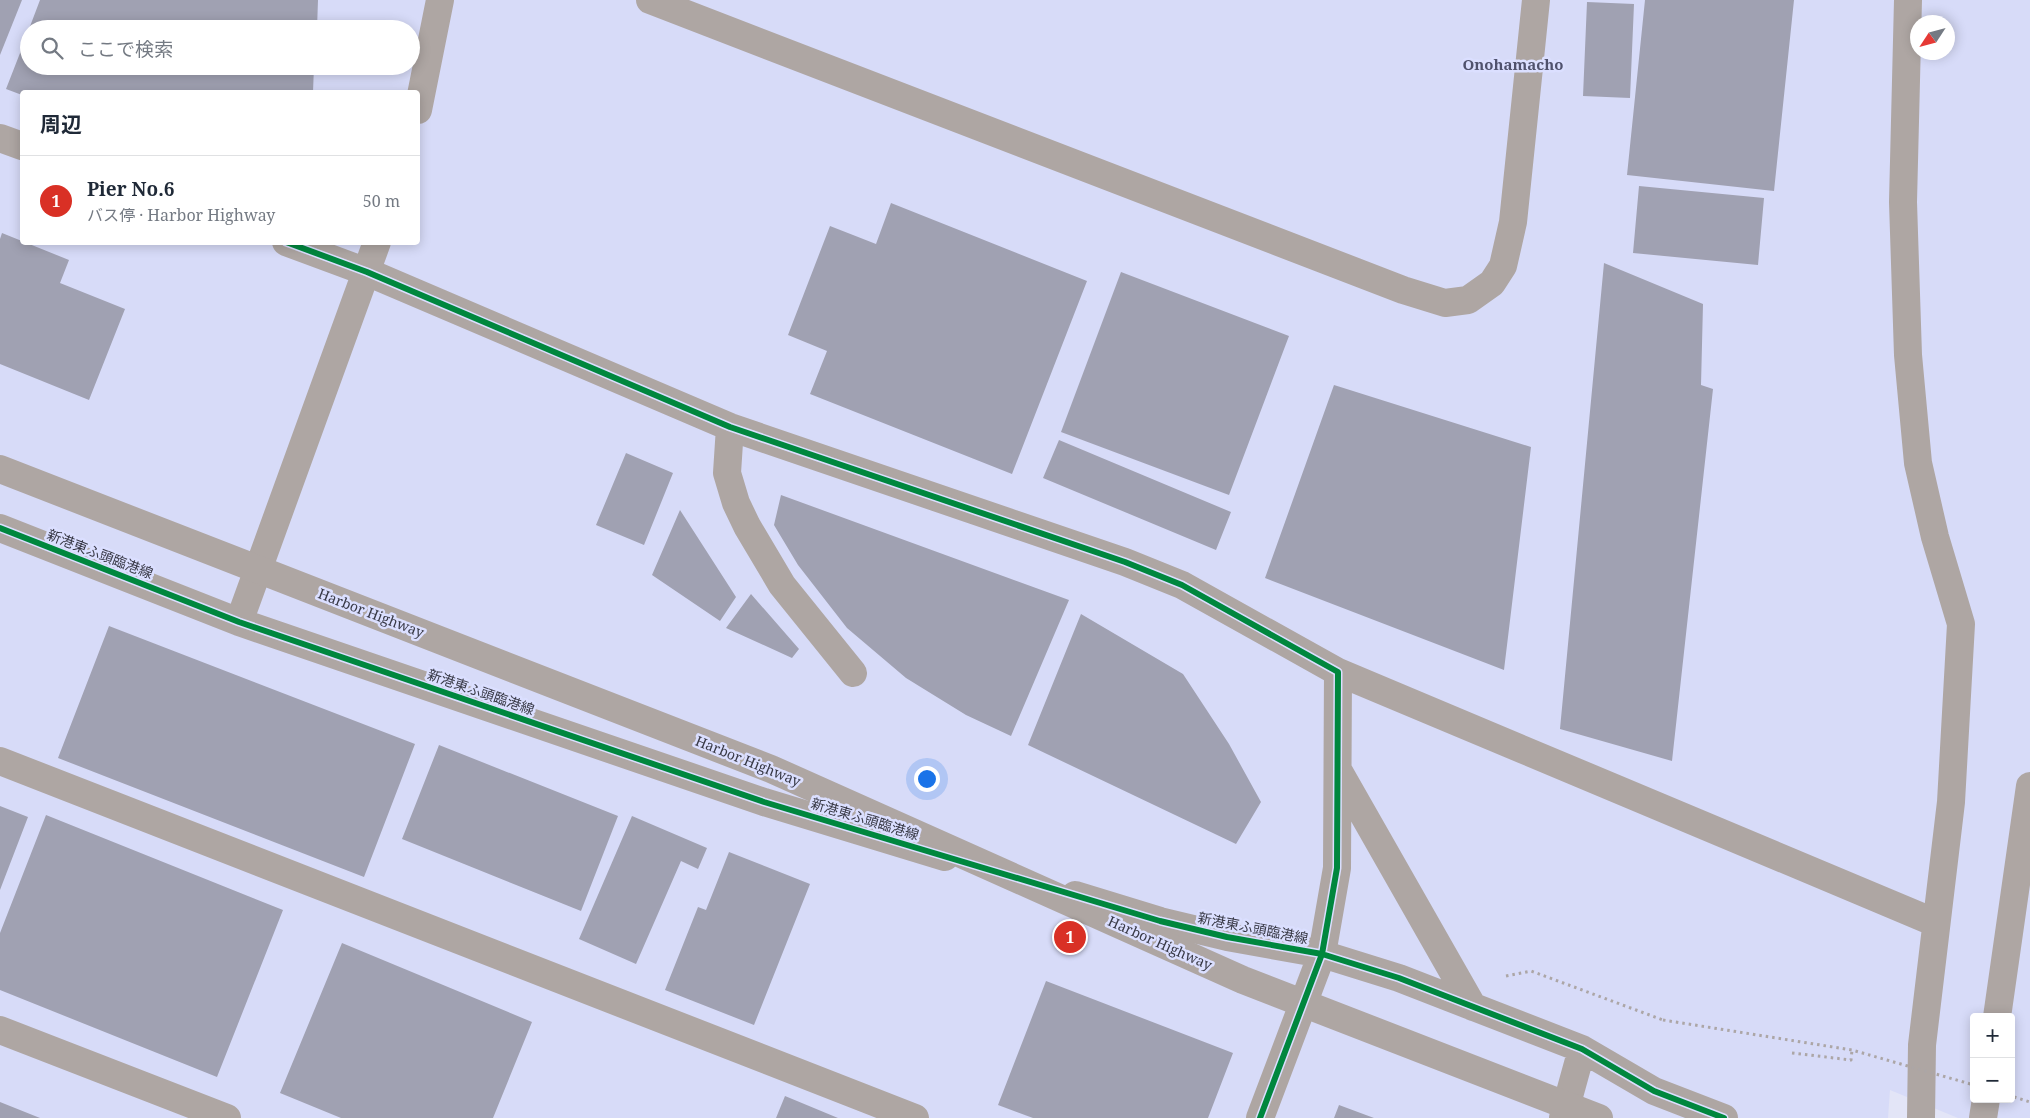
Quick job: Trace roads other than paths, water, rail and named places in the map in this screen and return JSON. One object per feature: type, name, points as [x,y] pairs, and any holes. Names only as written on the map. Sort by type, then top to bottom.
[{"type":"street","points":[[420,100],[440,0]]},
{"type":"street","points":[[650,0],[1385,283],[1445,303],[1468,300],[1492,283],[1503,266],[1513,222],[1536,0]]},
{"type":"street","points":[[1908,0],[1903,202],[1908,354],[1918,463],[1935,537],[1961,624],[1950,802],[1922,1045],[1921,1118]]},
{"type":"street","points":[[0,138],[20,145]]},
{"type":"street","points":[[294,245],[368,272],[730,427],[1134,565],[1182,585],[1338,672],[1936,923]]},
{"type":"street","points":[[239,622],[368,272],[376,245]]},
{"type":"street","points":[[730,427],[727,473],[736,503],[747,526],[782,585],[853,673]]},
{"type":"street","name":"Harbor Highway","points":[[0,469],[772,769],[1243,980],[1600,1118]]},
{"type":"street","name":"Harbor Highway","points":[[0,486],[777,790],[1229,995],[1548,1118]]},
{"type":"street","name":"新港東ふ頭臨港線","points":[[0,528],[239,622],[764,802],[1160,921],[1226,937],[1322,954],[1399,978],[1582,1049],[1654,1091],[1724,1118]]},
{"type":"street","points":[[1260,1118],[1322,954],[1337,868],[1338,672]]},
{"type":"street","points":[[0,761],[916,1118]]},
{"type":"street","points":[[1337,769],[1473,1007]]},
{"type":"street","points":[[1998,1013],[2030,786]]},
{"type":"street","points":[[0,1030],[227,1118]]},
{"type":"street","points":[[1563,1118],[1582,1049]]},
{"type":"street","points":[[1983,1118],[1985,1103]]},
{"type":"place","name":"Pier No.6","points":[[1070,937]]},
{"type":"district","name":"Onohamacho","points":[[1513,65]]}]
